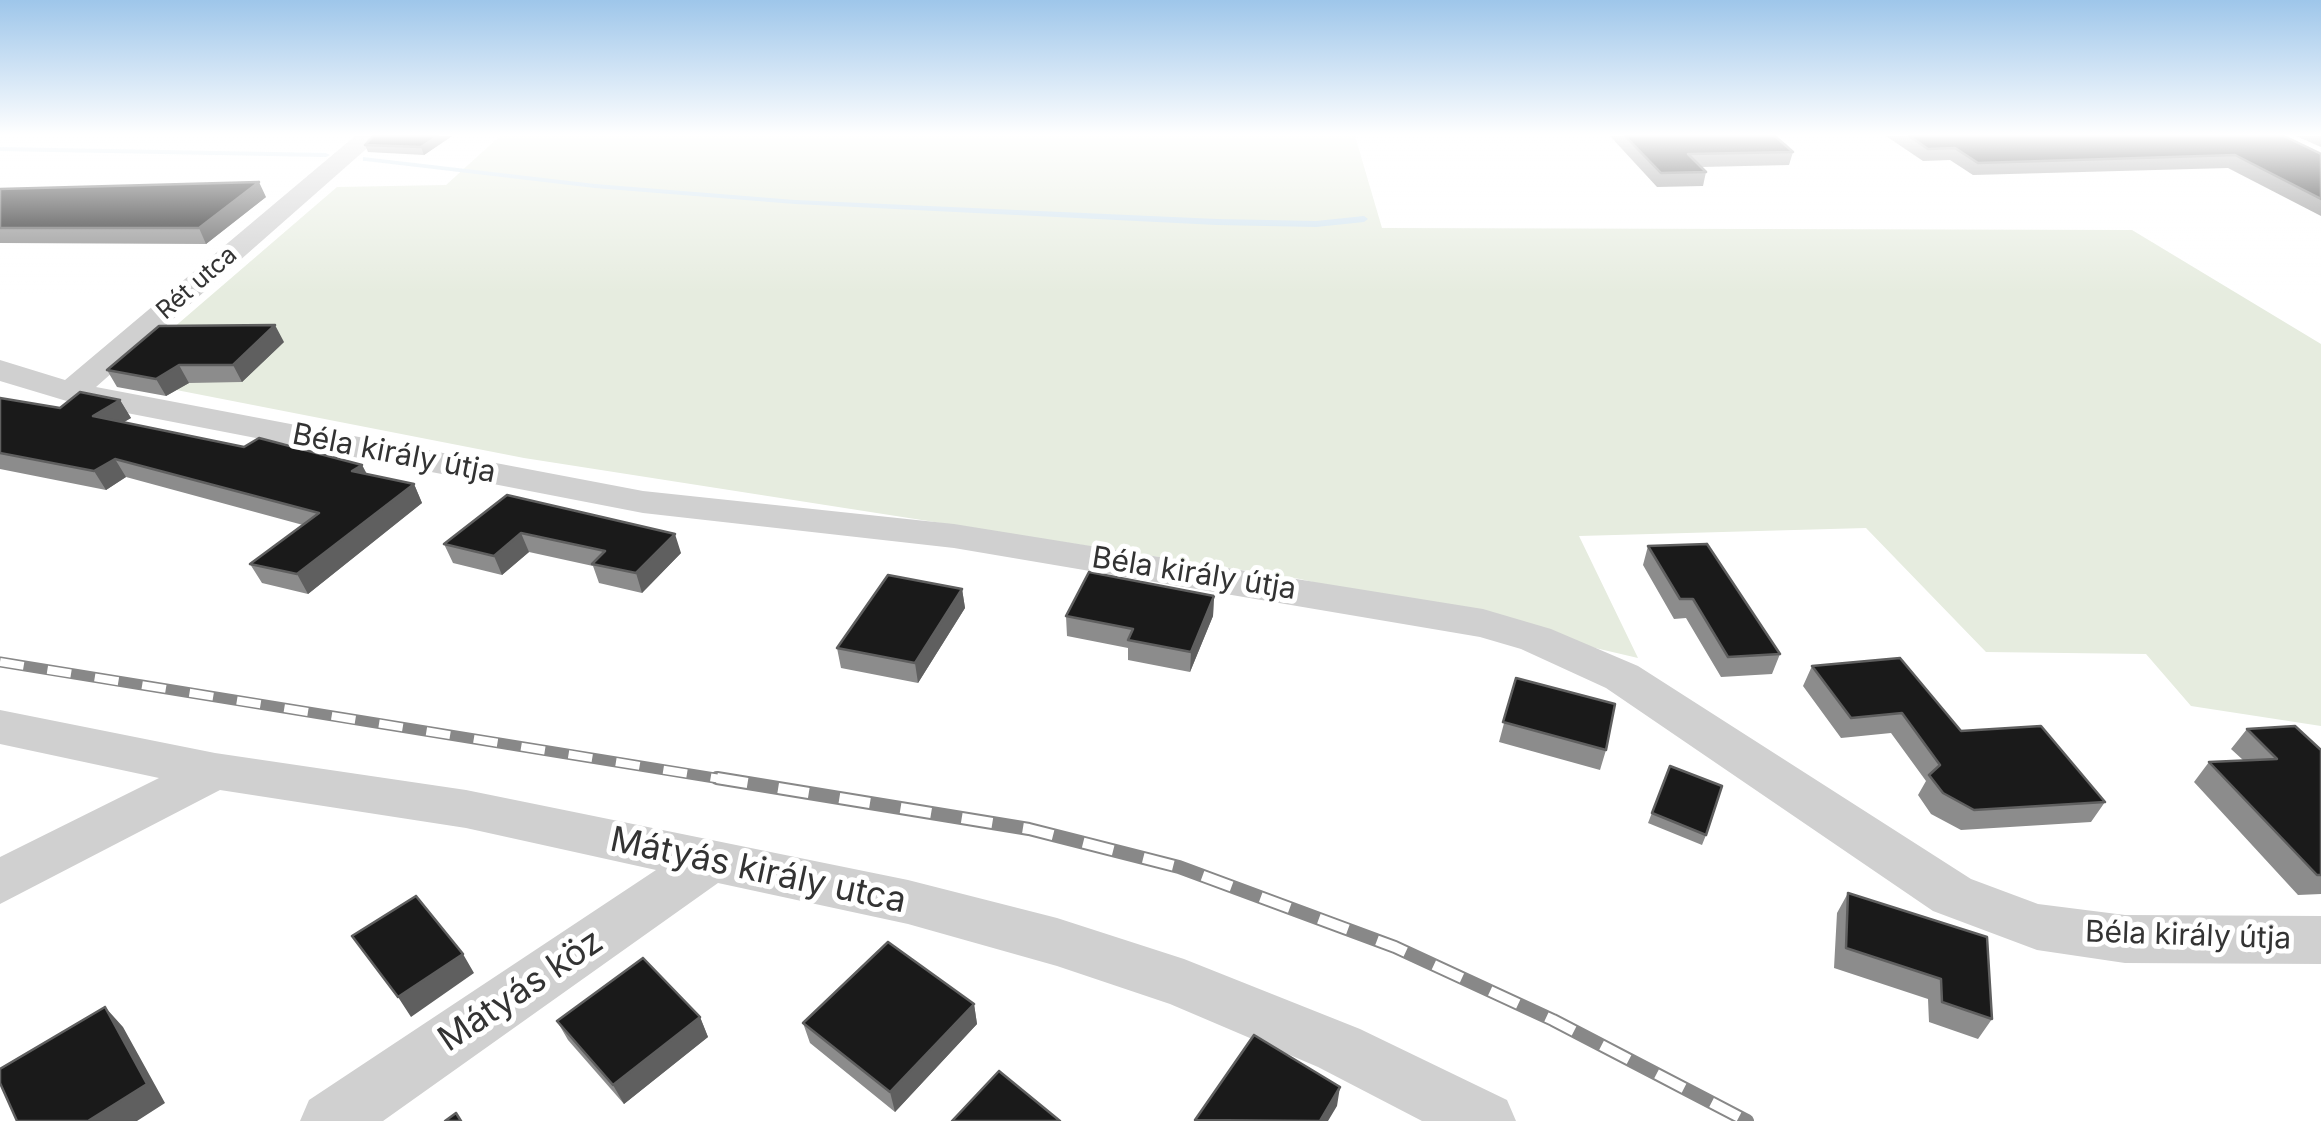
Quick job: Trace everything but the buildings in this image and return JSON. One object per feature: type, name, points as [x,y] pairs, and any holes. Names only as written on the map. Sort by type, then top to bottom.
[{"type":"street","name":"Rét utca","points":[[70,392],[308,188]]},
{"type":"street","name":"Béla király útja","points":[[0,370],[70,392],[643,502],[954,536],[1483,623],[1551,644],[1622,677],[1952,894],[2037,927],[2125,939],[2321,940]]},
{"type":"street","name":"Mátyás király utca","points":[[0,727],[214,771],[466,809],[908,902],[1057,942],[1184,984],[1340,1048],[1485,1121]]},
{"type":"street","points":[[0,882],[214,771]]},
{"type":"street","name":"Mátyás köz","points":[[331,1121],[711,860]]},
{"type":"shaded area","points":[[335,188],[1370,188],[1382,228],[2132,230],[2321,344],[2321,726],[2191,706],[2146,654],[1986,652],[1866,528],[1579,536],[1638,658],[1300,579],[524,458],[115,378]]},
{"type":"waterway","points":[[624,188],[795,202],[1217,222],[1316,224],[1364,219]]},
{"type":"railway","points":[[0,662],[733,781]]},
{"type":"railway","points":[[717,778],[1029,829],[1179,867],[1395,947],[1553,1020],[1747,1121]]}]
